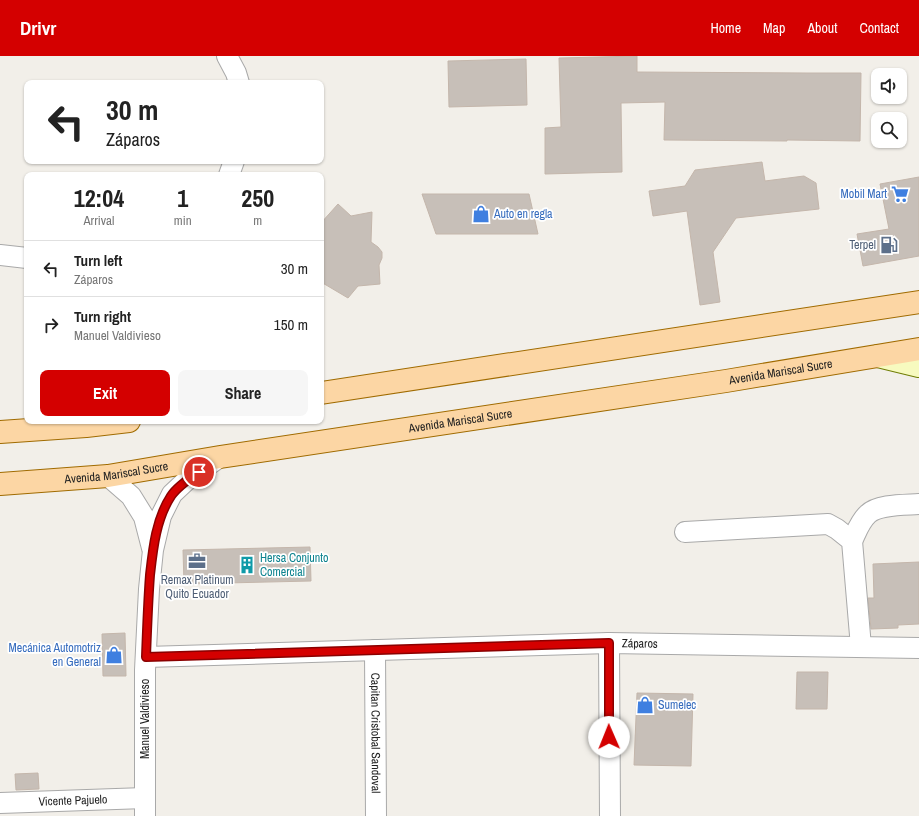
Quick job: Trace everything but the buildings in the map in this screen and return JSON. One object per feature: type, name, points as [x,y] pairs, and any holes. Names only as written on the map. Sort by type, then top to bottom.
[{"type":"main road","points":[[324,393],[919,302]]},
{"type":"main road","name":"Avenida Mariscal Sucre","points":[[0,484],[108,476],[220,457],[726,381],[919,348]]},
{"type":"main road","points":[[878,356],[919,366]]},
{"type":"main road","points":[[0,432],[103,424]]},
{"type":"street","points":[[227,56],[238,80]]},
{"type":"street","points":[[0,255],[24,258]]},
{"type":"street","name":"Manuel Valdivieso","points":[[145,807],[146,657],[149,589],[153,550],[160,516],[172,494],[188,479],[220,457]]},
{"type":"street","name":"Manuel Valdivieso","points":[[108,476],[131,496],[144,517],[153,550]]},
{"type":"street","points":[[861,647],[852,541],[863,520],[868,514],[880,508],[919,504]]},
{"type":"street","points":[[685,532],[828,524],[852,541]]},
{"type":"street","points":[[609,643],[610,816]]},
{"type":"street","name":"Záparos","points":[[146,657],[609,643],[919,648]]},
{"type":"street","name":"Capitan Cristobal Sandoval","points":[[375,650],[376,816]]},
{"type":"street","name":"Vicente Pajuelo","points":[[0,803],[145,807]]},
{"type":"place","name":"Mobil Mart","points":[[900,194]]},
{"type":"place","name":"Auto en regla","points":[[481,214]]},
{"type":"place","name":"Terpel","points":[[889,245]]},
{"type":"place","name":"Remax Platinum Quito Ecuador","points":[[197,561]]},
{"type":"place","name":"Hersa Conjunto Comercial","points":[[247,565]]},
{"type":"place","name":"Mecánica Automotriz en General","points":[[114,655]]},
{"type":"place","name":"Sumelec","points":[[645,705]]},
{"type":"route","points":[[199,472],[188,479],[172,494],[160,516],[151,566],[146,657],[609,643],[609,737]]}]
